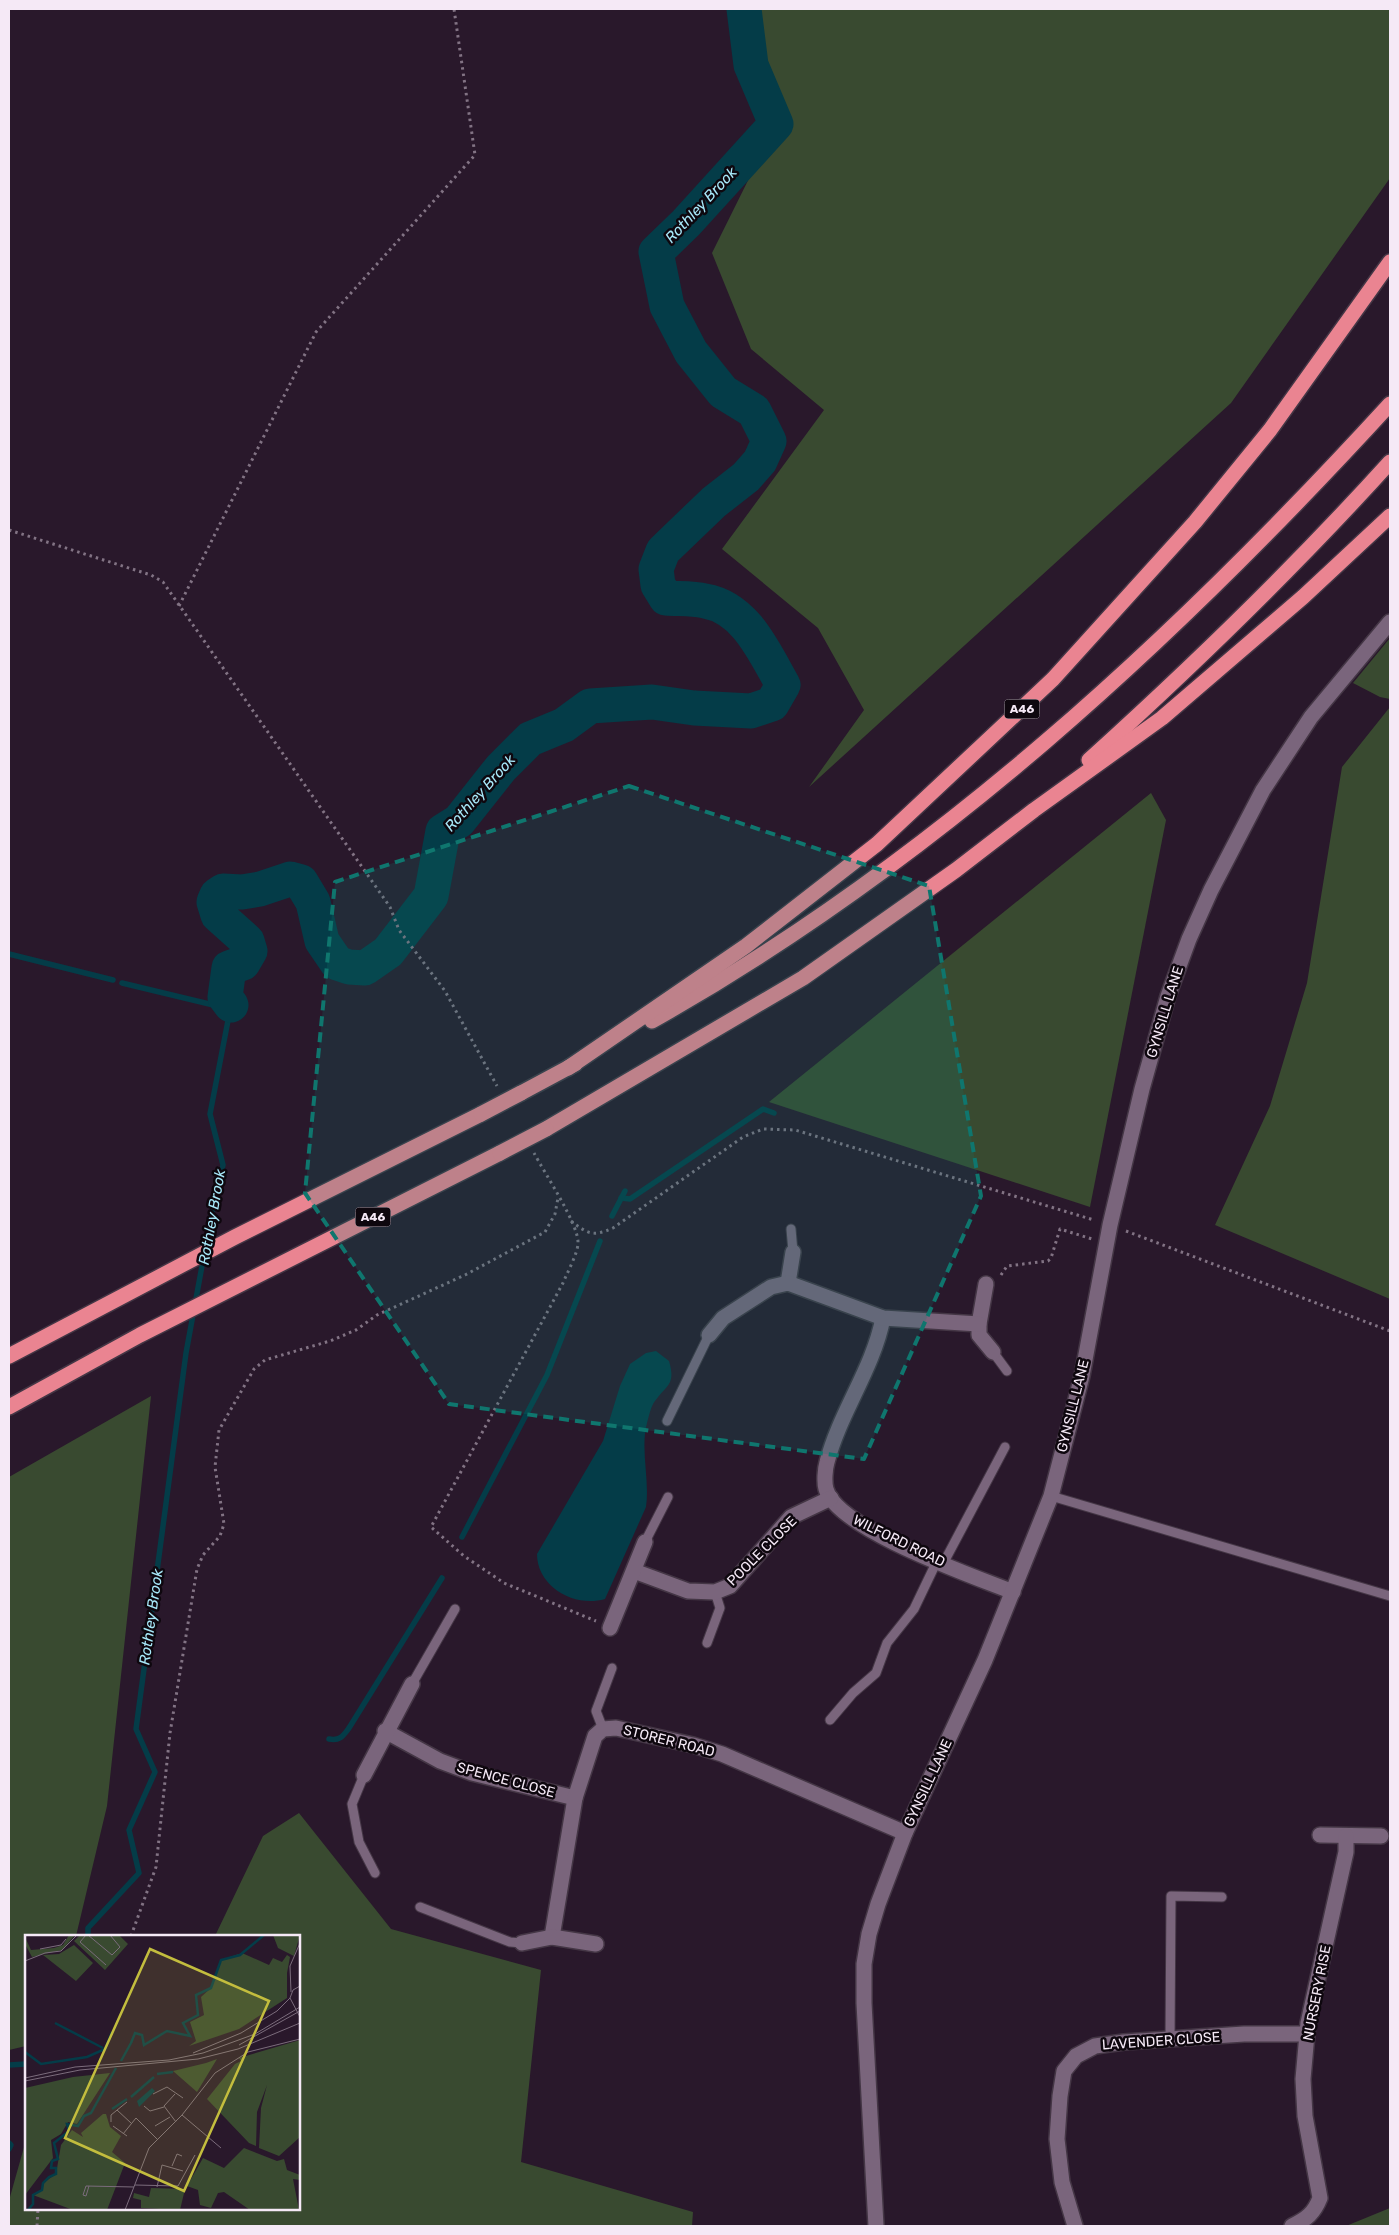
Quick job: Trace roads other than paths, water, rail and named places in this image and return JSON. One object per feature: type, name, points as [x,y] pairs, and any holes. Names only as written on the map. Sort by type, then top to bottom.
[{"type":"highway","name":"A46","points":[[568,1068],[746,946],[877,844],[1053,679],[1196,522],[1270,430],[1390,262]]},
{"type":"highway","name":"A46","points":[[9,1356],[568,1068],[675,1008],[757,957],[877,876],[983,796],[1180,621],[1265,538],[1390,404]]},
{"type":"highway","name":"A46","points":[[1034,810],[1182,676],[1315,545],[1390,462]]},
{"type":"highway","name":"A46","points":[[9,1406],[165,1322],[546,1129],[803,978],[956,870],[1034,810],[1162,718],[1304,598],[1390,516]]},
{"type":"street","name":"GYNSILL LANE","points":[[876,2226],[864,2003],[864,1964],[878,1904],[905,1833],[985,1660],[1051,1496],[1082,1376],[1110,1225],[1142,1089],[1168,996],[1189,939],[1211,890],[1263,790],[1311,717],[1390,622]]},
{"type":"street","points":[[788,1283],[793,1252]]},
{"type":"street","points":[[709,1335],[723,1318],[771,1287],[788,1283],[883,1318],[978,1324]]},
{"type":"street","points":[[985,1287],[978,1324],[979,1335],[992,1352]]},
{"type":"street","points":[[831,1498],[826,1488],[826,1464],[878,1342],[883,1318]]},
{"type":"street","name":"WILFORD ROAD","points":[[831,1498],[842,1512],[860,1525],[940,1562],[1013,1592]]},
{"type":"street","name":"POOLE CLOSE","points":[[634,1571],[688,1590],[715,1592],[730,1586],[792,1517],[831,1498]]},
{"type":"street","points":[[610,1628],[644,1542]]},
{"type":"street","points":[[364,1775],[412,1684]]},
{"type":"street","name":"STORER ROAD","points":[[552,1937],[575,1798],[594,1736],[603,1729],[616,1728],[693,1745],[722,1754],[905,1833]]},
{"type":"street","name":"SPENCE CLOSE","points":[[385,1732],[440,1761],[472,1773],[575,1798]]},
{"type":"street","points":[[1320,1835],[1380,1836]]},
{"type":"street","name":"NURSERY RISE","points":[[1292,2226],[1306,2220],[1316,2210],[1320,2198],[1305,2116],[1302,2079],[1307,2034],[1346,1852],[1346,1836]]},
{"type":"street","points":[[522,1943],[552,1937],[596,1944]]},
{"type":"street","name":"LAVENDER CLOSE","points":[[1075,2226],[1062,2182],[1058,2140],[1060,2096],[1064,2071],[1076,2056],[1095,2046],[1244,2034],[1307,2034]]},
{"type":"lane","points":[[791,1229],[793,1252]]},
{"type":"lane","points":[[667,1420],[709,1335]]},
{"type":"lane","points":[[992,1352],[1007,1371]]},
{"type":"lane","points":[[830,1720],[853,1693],[876,1673],[886,1643],[914,1608],[1005,1447]]},
{"type":"lane","points":[[1051,1496],[1390,1596]]},
{"type":"lane","points":[[644,1542],[668,1498]]},
{"type":"lane","points":[[707,1643],[720,1608],[715,1592]]},
{"type":"lane","points":[[412,1684],[455,1609]]},
{"type":"lane","points":[[603,1729],[596,1711],[612,1668]]},
{"type":"lane","points":[[364,1775],[352,1804],[359,1842],[375,1873]]},
{"type":"lane","points":[[1170,2039],[1171,1896],[1222,1897]]},
{"type":"lane","points":[[420,1907],[510,1942],[522,1943]]},
{"type":"water","points":[[656,1351],[669,1361],[671,1380],[650,1411],[645,1433],[646,1507],[605,1599],[593,1601],[570,1597],[551,1585],[543,1576],[537,1554],[603,1441],[620,1386],[630,1364],[646,1353]]},
{"type":"waterway","name":"Rothley Brook","points":[[231,1005],[225,997],[229,968],[243,963],[250,951],[247,941],[218,915],[214,902],[217,895],[223,891],[242,892],[260,889],[290,879],[301,882],[313,902],[322,941],[337,963],[349,967],[365,968],[388,952],[431,896],[443,831],[459,821],[501,768],[530,739],[564,725],[590,706],[652,702],[694,708],[751,711],[772,704],[783,685],[761,646],[743,622],[732,612],[719,605],[700,600],[666,598],[658,585],[656,569],[663,551],[714,502],[746,477],[760,461],[769,441],[754,411],[723,392],[691,352],[667,306],[656,252],[686,223],[776,124],[751,65],[744,9]]},
{"type":"waterway","points":[[9,954],[113,980]]},
{"type":"waterway","points":[[122,983],[230,1009]]},
{"type":"waterway","name":"Rothley Brook","points":[[88,1935],[88,1928],[139,1873],[129,1830],[155,1772],[136,1729],[186,1353],[211,1217],[223,1165],[210,1114],[231,1005]]},
{"type":"waterway","points":[[621,1198],[630,1199],[763,1109],[774,1113]]},
{"type":"waterway","points":[[612,1216],[625,1191]]},
{"type":"waterway","points":[[462,1537],[547,1375],[600,1241]]},
{"type":"waterway","points":[[329,1739],[341,1737],[349,1728],[442,1578]]},
{"type":"waterway","name":"Rothley Brook","points":[[9,2065],[25,2064]]},
{"type":"waterway","name":"Rothley Brook","points":[[9,2143],[11,2145],[9,2149]]}]
